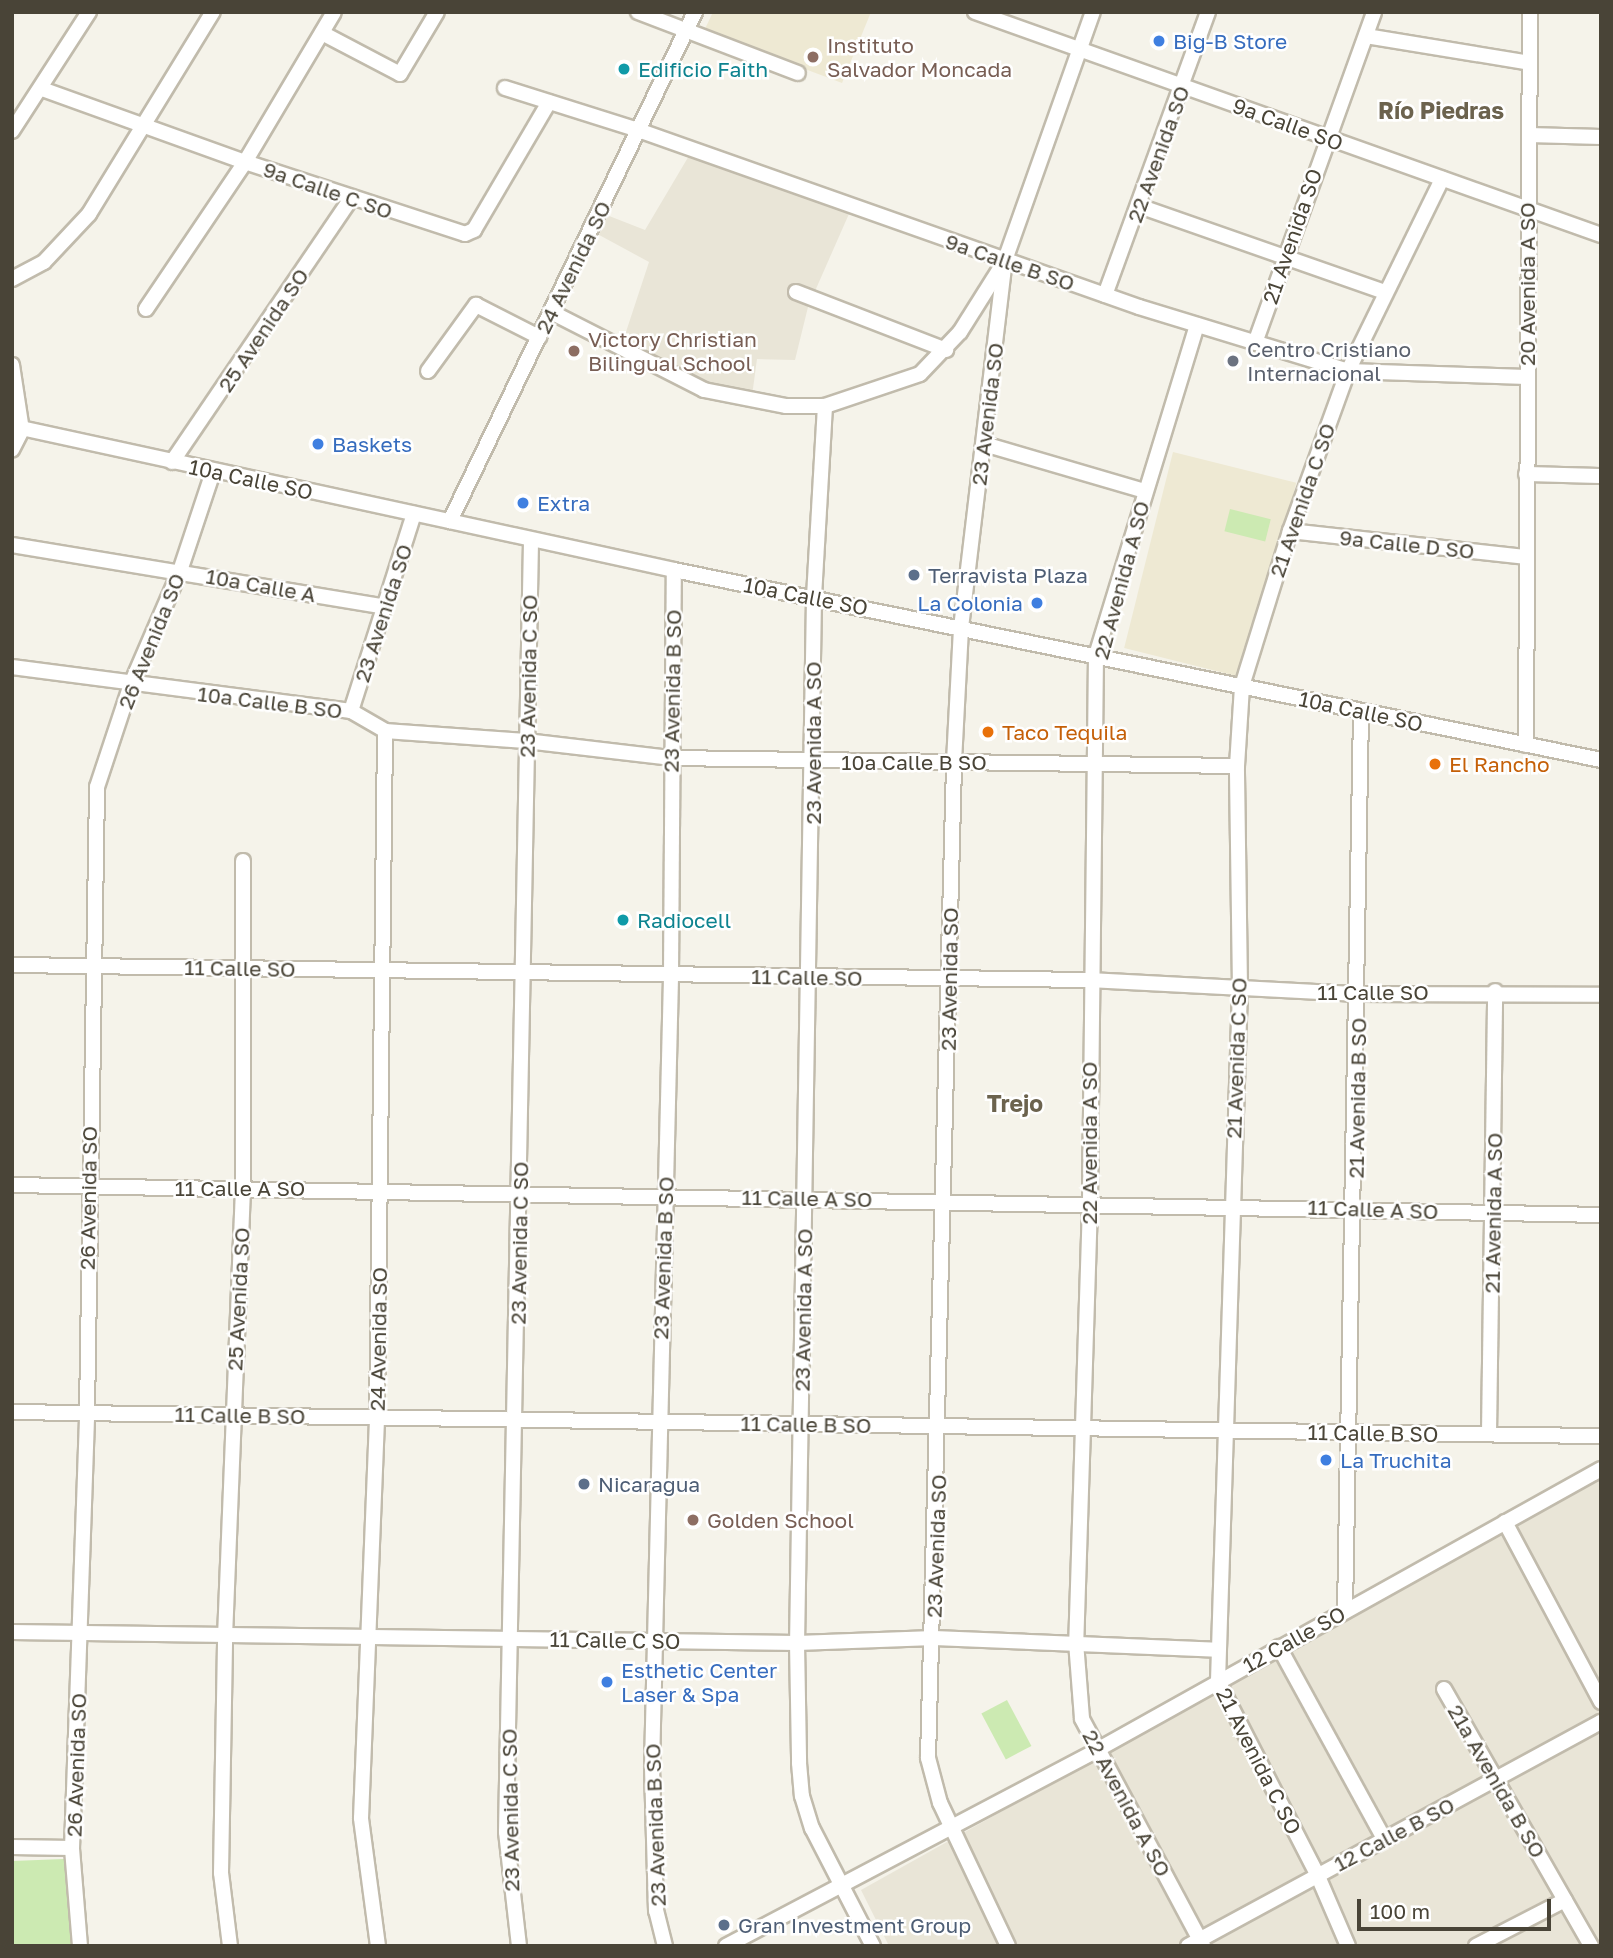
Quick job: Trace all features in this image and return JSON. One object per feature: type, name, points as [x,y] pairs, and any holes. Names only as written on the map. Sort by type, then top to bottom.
[{"type":"street","points":[[12,131],[42,89],[89,12]]},
{"type":"street","points":[[12,279],[58,250],[89,214],[213,12]]},
{"type":"street","points":[[146,309],[244,162],[334,12]]},
{"type":"street","points":[[322,33],[400,74],[437,12]]},
{"type":"street","points":[[638,12],[798,73]]},
{"type":"street","name":"24 Avenida SO","points":[[450,521],[695,12]]},
{"type":"street","name":"9a Calle SO","points":[[975,12],[1601,235]]},
{"type":"street","name":"23 Avenida SO","points":[[1009,1946],[931,1780],[928,1758],[940,1426],[954,762],[961,628],[1004,260],[1093,12]]},
{"type":"street","name":"22 Avenida SO","points":[[1105,295],[1208,12]]},
{"type":"street","name":"21 Avenida SO","points":[[1255,343],[1374,12]]},
{"type":"street","name":"20 Avenida A SO","points":[[1525,557],[1530,12]]},
{"type":"street","points":[[1366,36],[1530,62]]},
{"type":"street","name":"9a Calle B SO","points":[[505,88],[638,130],[810,198],[1197,325],[1348,371],[1527,377]]},
{"type":"street","name":"9a Calle C SO","points":[[42,89],[244,162],[465,234],[474,230],[549,102]]},
{"type":"street","points":[[1529,135],[1601,137]]},
{"type":"street","name":"21 Avenida C SO","points":[[1348,1946],[1317,1874],[1218,1681],[1231,1205],[1240,988],[1237,766],[1242,686],[1290,531],[1348,371],[1384,292],[1442,178]]},
{"type":"street","name":"25 Avenida SO","points":[[172,462],[352,197]]},
{"type":"street","points":[[1139,206],[1384,292]]},
{"type":"street","points":[[551,312],[704,390],[786,406],[825,406],[899,385],[920,374],[946,350],[1004,260]]},
{"type":"street","points":[[796,292],[946,350]]},
{"type":"street","points":[[428,371],[476,305],[539,337]]},
{"type":"street","name":"22 Avenida A SO","points":[[1197,325],[1096,655],[1097,766],[1089,980],[1090,1204],[1076,1642],[1082,1719],[1197,1943]]},
{"type":"street","points":[[12,365],[17,428],[12,450]]},
{"type":"street","name":"23 Avenida A SO","points":[[825,406],[814,598],[811,977],[797,1643],[802,1796],[841,1885],[873,1946]]},
{"type":"street","name":"10a Calle SO","points":[[17,428],[674,570],[1601,760]]},
{"type":"street","points":[[984,444],[1145,491]]},
{"type":"street","name":"26 Avenida SO","points":[[80,1946],[72,1848],[87,1412],[87,1187],[97,787],[131,684],[180,571],[213,472]]},
{"type":"street","points":[[1526,474],[1601,476]]},
{"type":"street","name":"23 Avenida SO","points":[[351,711],[414,514]]},
{"type":"street","name":"9a Calle D SO","points":[[1290,531],[1525,557]]},
{"type":"street","name":"23 Avenida C SO","points":[[519,1946],[506,1832],[526,975],[526,741],[531,540]]},
{"type":"street","name":"10a Calle A","points":[[12,545],[384,607]]},
{"type":"street","points":[[1525,557],[1526,745]]},
{"type":"street","name":"23 Avenida B SO","points":[[665,1946],[656,1911],[652,1836],[658,1422],[671,975],[670,758],[674,570]]},
{"type":"street","name":"10a Calle B SO","points":[[12,667],[351,711],[385,731],[526,741],[670,758],[1237,766]]},
{"type":"street","name":"21 Avenida B SO","points":[[1345,1611],[1359,994],[1361,711]]},
{"type":"street","name":"24 Avenida SO","points":[[378,1946],[361,1818],[377,1417],[385,731]]},
{"type":"street","name":"25 Avenida SO","points":[[230,1946],[221,1873],[232,1415],[243,1188],[243,861]]},
{"type":"street","name":"11 Calle SO","points":[[12,965],[384,970],[526,975],[1089,980],[1359,994],[1495,991],[1601,995]]},
{"type":"street","name":"21 Avenida A SO","points":[[1489,1434],[1495,991]]},
{"type":"street","name":"11 Calle A SO","points":[[12,1185],[1231,1205],[1601,1215]]},
{"type":"street","name":"11 Calle B SO","points":[[12,1412],[1601,1436]]},
{"type":"street","name":"12 Calle SO","points":[[726,1946],[1097,1750],[1601,1469]]},
{"type":"street","points":[[1505,1522],[1601,1702]]},
{"type":"street","name":"11 Calle C SO","points":[[12,1632],[797,1643],[934,1638],[1217,1650]]},
{"type":"street","points":[[1279,1647],[1384,1839]]},
{"type":"street","name":"21a Avenida B SO","points":[[1444,1689],[1591,1946]]},
{"type":"street","name":"12 Calle B SO","points":[[1197,1943],[1317,1874],[1601,1723]]},
{"type":"street","points":[[12,1847],[72,1848]]},
{"type":"street","points":[[1475,1946],[1565,1900]]},
{"type":"shaded area","name":"Instituto Salvador Moncada","points":[[713,12],[871,12],[842,83],[704,31]]},
{"type":"shaded area","points":[[690,154],[852,207],[808,307],[795,360],[757,359],[752,396],[705,387],[622,344],[649,262],[590,230],[599,212],[645,230]]},
{"type":"shaded area","points":[[1173,452],[1296,483],[1247,679],[1124,648]]},
{"type":"shaded area","points":[[1601,1476],[1601,1946],[889,1946],[861,1890]]},
{"type":"green space","points":[[1230,509],[1271,519],[1265,541],[1224,531]]},
{"type":"green space","points":[[1007,1700],[1031,1746],[1006,1760],[981,1714]]},
{"type":"green space","points":[[64,1859],[76,1946],[12,1946],[12,1861]]},
{"type":"place","name":"Big-B Store","points":[[1159,41]]},
{"type":"place","name":"Instituto Salvador Moncada","points":[[813,57]]},
{"type":"place","name":"Edificio Faith","points":[[624,69]]},
{"type":"place","name":"Victory Christian Bilingual School","points":[[574,351]]},
{"type":"place","name":"Centro Cristiano Internacional","points":[[1233,361]]},
{"type":"place","name":"Baskets","points":[[318,444]]},
{"type":"place","name":"Extra","points":[[523,503]]},
{"type":"place","name":"Terravista Plaza","points":[[914,575]]},
{"type":"place","name":"La Colonia","points":[[1037,603]]},
{"type":"place","name":"Taco Tequila","points":[[988,732]]},
{"type":"place","name":"El Rancho","points":[[1435,764]]},
{"type":"place","name":"Radiocell","points":[[623,920]]},
{"type":"place","name":"La Truchita","points":[[1326,1460]]},
{"type":"place","name":"Nicaragua","points":[[584,1484]]},
{"type":"place","name":"Golden School","points":[[693,1520]]},
{"type":"place","name":"Esthetic Center Laser & Spa","points":[[607,1682]]},
{"type":"place","name":"Gran Investment Group","points":[[724,1925]]},
{"type":"district","name":"Río Piedras","points":[[1441,110]]},
{"type":"district","name":"Trejo","points":[[1015,1103]]}]
